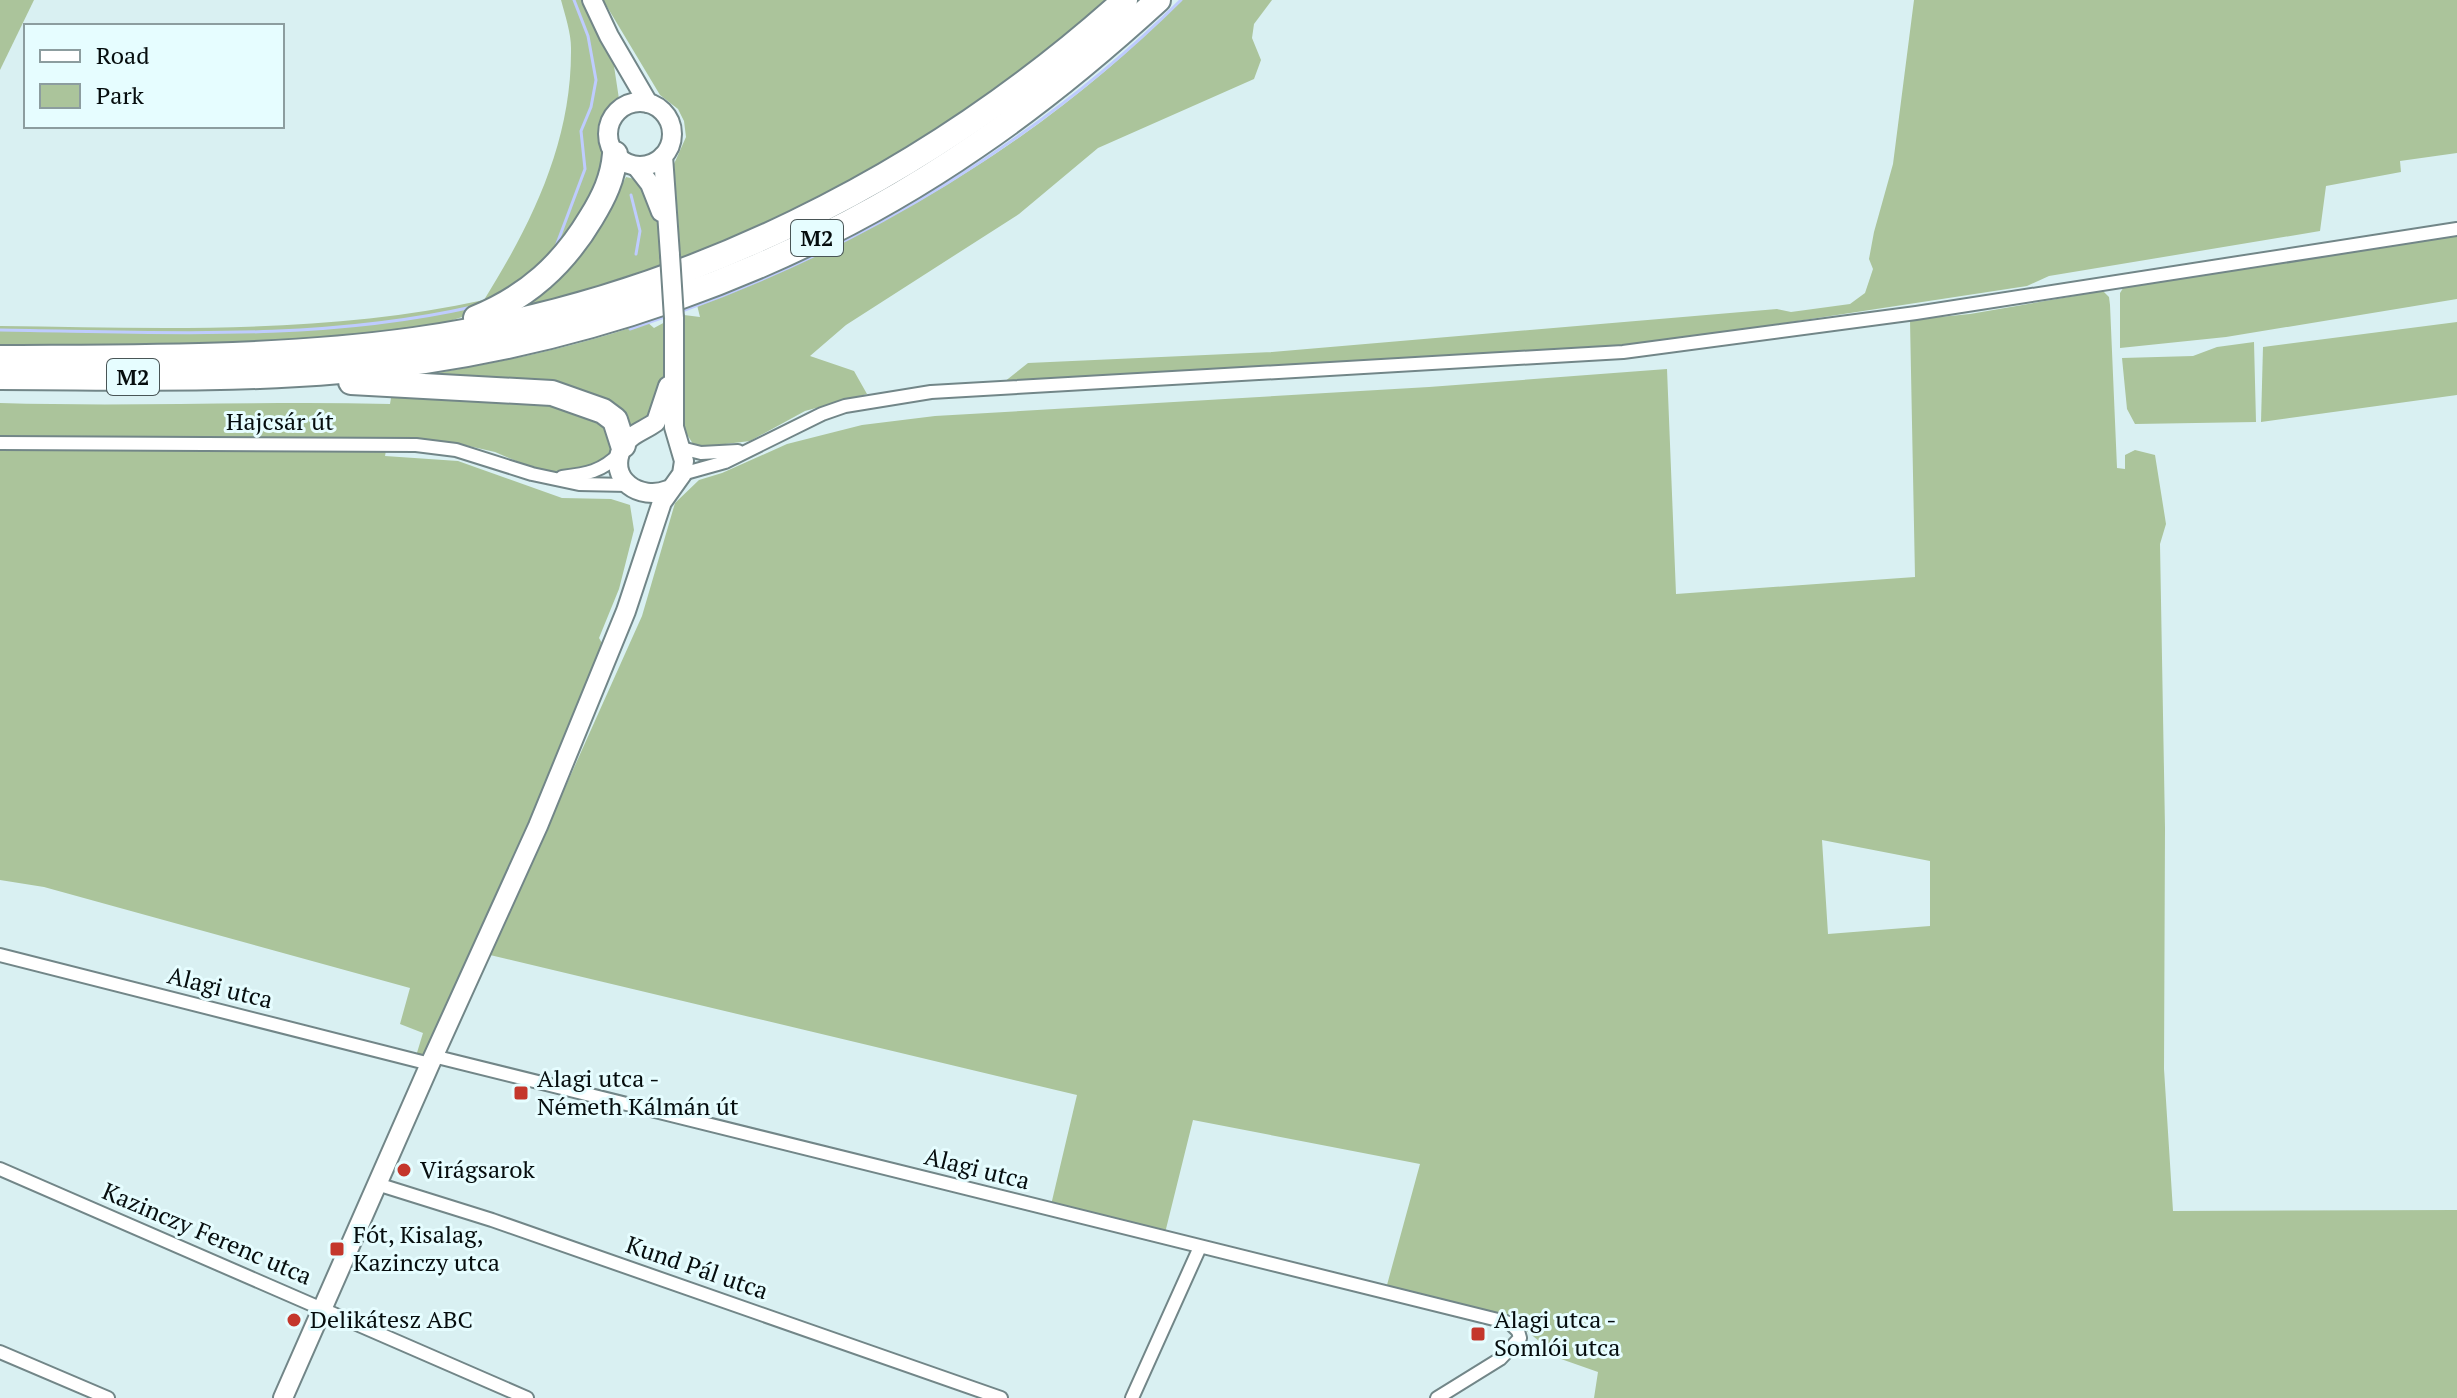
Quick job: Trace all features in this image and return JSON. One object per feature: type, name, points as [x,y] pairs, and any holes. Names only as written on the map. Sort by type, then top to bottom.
[{"type":"highway","name":"M2","points":[[0,358],[204,357],[333,349],[433,337],[547,313],[654,281],[746,245],[834,205],[961,129],[1028,82],[1125,0]]},
{"type":"highway","name":"M2","points":[[0,377],[265,376],[378,367],[509,345],[606,321],[718,282],[843,225],[913,186],[975,147],[1091,60],[1158,0]]},
{"type":"highway","points":[[433,337],[501,308],[551,272],[583,232],[613,175],[626,160]]},
{"type":"highway","points":[[265,376],[552,393],[603,411],[615,420],[622,449]]},
{"type":"street","points":[[592,0],[648,103]]},
{"type":"street","points":[[609,36],[620,75],[623,107]]},
{"type":"street","points":[[626,160],[655,162],[663,156],[671,142],[671,126],[662,111],[648,103],[623,107],[610,124],[608,134],[626,160],[650,184],[666,225]]},
{"type":"street","points":[[283,1398],[431,1060],[538,826],[626,611],[668,490],[682,474],[684,461],[678,444],[674,318],[663,156]]},
{"type":"street","points":[[682,474],[725,462],[822,414],[845,406],[931,392],[1623,352],[1916,313],[2457,229]]},
{"type":"street","points":[[639,571],[645,516],[633,488],[622,475],[622,449],[629,438],[656,422],[674,360]]},
{"type":"street","points":[[646,430],[667,434],[678,444],[701,453],[753,449]]},
{"type":"street","name":"Hajcsár út","points":[[0,443],[416,445],[456,450],[532,474],[579,484],[633,488]]},
{"type":"street","name":"Hajcsár út","points":[[554,478],[595,472],[608,466],[622,449]]},
{"type":"street","points":[[633,488],[648,494],[668,490]]},
{"type":"street","name":"Alagi utca","points":[[0,955],[1510,1323],[1518,1331],[1520,1338],[1500,1359],[1437,1398]]},
{"type":"street","name":"Kazinczy Ferenc utca","points":[[0,1169],[527,1398]]},
{"type":"street","name":"Kund Pál utca","points":[[377,1184],[492,1220],[1001,1398]]},
{"type":"street","points":[[1132,1398],[1200,1247]]},
{"type":"street","points":[[0,1352],[108,1398]]},
{"type":"green space","points":[[0,0],[34,0],[0,70]]},
{"type":"green space","points":[[561,0],[588,0],[614,66],[619,99],[603,134],[608,157],[570,244],[484,310],[412,333],[207,350],[0,351],[0,326],[182,328],[304,324],[424,311],[484,300],[533,211],[557,149],[570,83],[571,48]]},
{"type":"green space","points":[[603,0],[1115,0],[1025,78],[879,171],[681,262],[674,164],[686,137],[684,121],[678,109],[660,95]]},
{"type":"green space","points":[[1182,0],[1272,0],[1254,24],[1252,38],[1261,60],[1254,79],[1098,148],[1019,214],[846,325],[810,356],[854,371],[867,394],[805,411],[750,441],[701,447],[693,444],[683,428],[684,315],[700,317],[697,305],[748,286],[840,243],[961,176],[1075,96]]},
{"type":"green space","points":[[1914,0],[2457,0],[2457,153],[2400,161],[2401,172],[2326,186],[2320,231],[2049,276],[2027,286],[1620,348],[999,386],[1028,363],[1272,352],[1777,309],[1791,312],[1850,304],[1865,293],[1873,269],[1869,259],[1893,164]]},
{"type":"green space","points":[[626,177],[643,181],[660,222],[665,269],[498,319],[537,298],[565,273],[599,227]]},
{"type":"green space","points":[[2457,235],[2457,299],[2226,337],[2120,348],[2120,293],[2125,285]]},
{"type":"green space","points":[[2103,291],[2109,297],[2110,305],[2117,468],[2125,469],[2125,455],[2135,450],[2155,455],[2166,524],[2160,544],[2165,828],[2164,1069],[2173,1211],[2457,1210],[2457,1398],[1594,1398],[1598,1372],[1561,1359],[1511,1318],[1387,1285],[1420,1164],[1193,1120],[1165,1233],[1051,1205],[1077,1095],[490,955],[642,616],[675,503],[699,480],[787,444],[862,425],[935,416],[1429,387],[1667,369],[1676,594],[1915,577],[1910,320],[1970,314]],"holes":[[[1822,840],[1930,861],[1930,926],[1828,934]]]},
{"type":"green space","points":[[667,321],[668,361],[659,413],[632,429],[618,415],[408,378],[499,362],[647,322],[654,328]]},
{"type":"green space","points":[[2457,322],[2457,395],[2261,422],[2263,347]]},
{"type":"green space","points":[[2254,342],[2256,422],[2135,424],[2127,409],[2122,358],[2193,356],[2217,347]]},
{"type":"green space","points":[[391,398],[529,401],[557,405],[598,420],[614,438],[612,456],[605,463],[559,473],[535,469],[495,452],[460,444],[388,440],[385,456],[458,461],[562,498],[611,499],[630,505],[634,530],[619,589],[599,638],[605,648],[428,1055],[416,1056],[423,1033],[400,1024],[410,988],[44,887],[0,880],[0,403],[390,404]]},
{"type":"waterway","points":[[555,249],[585,169],[581,131],[591,107],[596,80],[588,36],[574,0]]},
{"type":"waterway","points":[[682,311],[818,254],[948,182],[1070,98],[1127,51],[1181,0]]},
{"type":"waterway","points":[[631,195],[640,231],[636,254]]},
{"type":"waterway","points":[[0,330],[177,333],[296,330],[355,326],[472,307]]},
{"type":"waterway","points":[[630,329],[667,316]]},
{"type":"place","name":"Alagi utca - Németh Kálmán út","points":[[521,1093]]},
{"type":"place","name":"Virágsarok","points":[[404,1170]]},
{"type":"place","name":"Fót, Kisalag, Kazinczy utca","points":[[337,1249]]},
{"type":"place","name":"Delikátesz ABC","points":[[294,1320]]},
{"type":"place","name":"Alagi utca - Somlói utca","points":[[1478,1334]]}]
